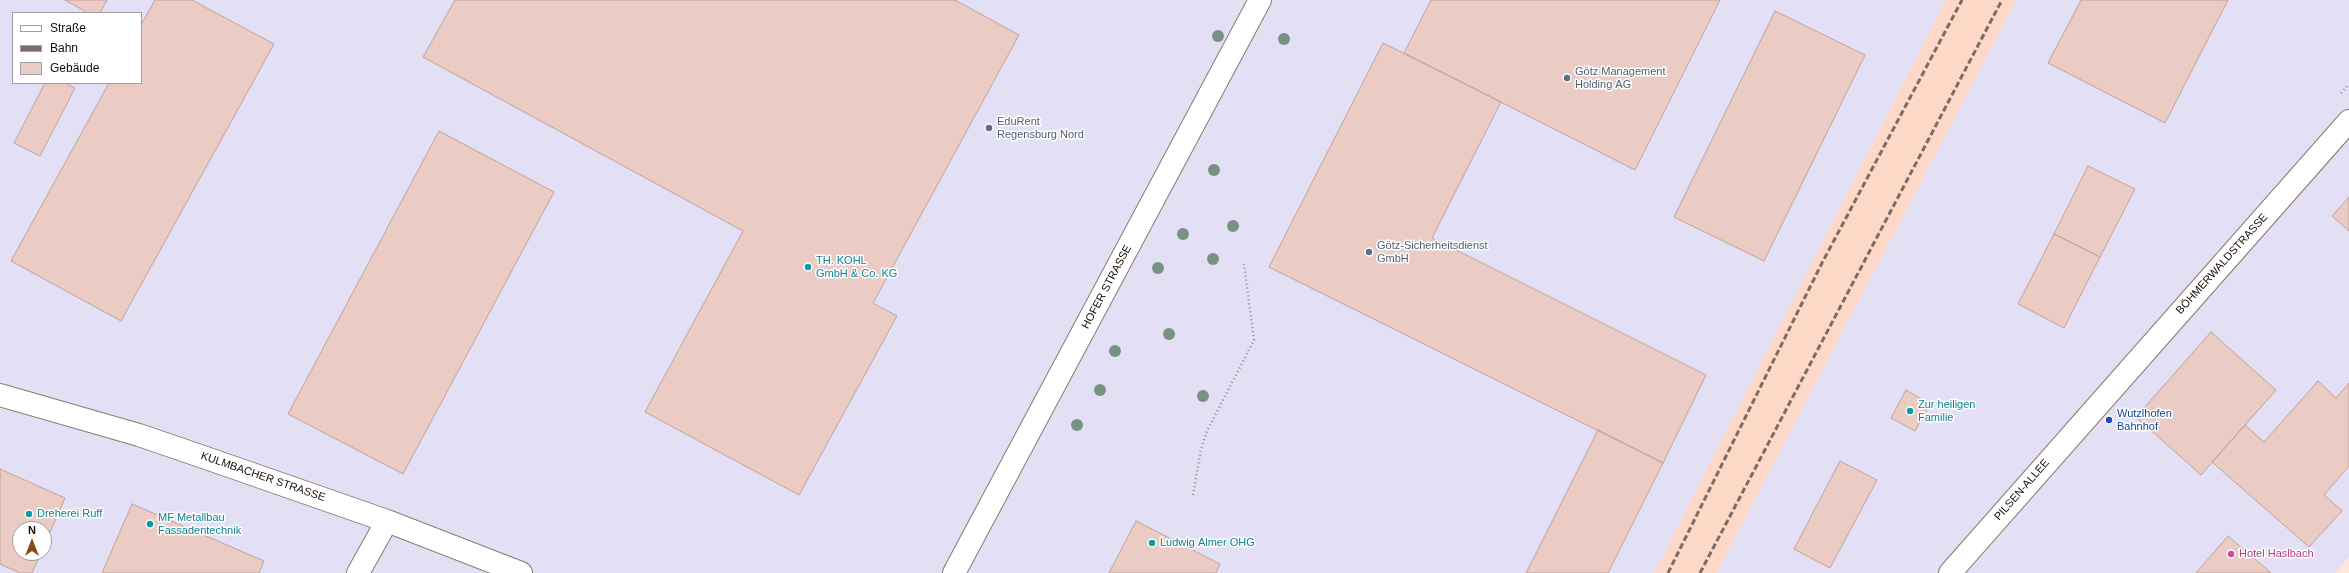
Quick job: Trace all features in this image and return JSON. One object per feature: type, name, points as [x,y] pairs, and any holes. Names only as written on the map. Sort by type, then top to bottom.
[{"type":"street","name":"HOFER STRASSE","points":[[954,573],[1260,0]]},
{"type":"street","name":"BÖHMERWALDSTRASSE","points":[[2095,408],[2349,121]]},
{"type":"street","name":"KULMBACHER STRASSE","points":[[0,394],[139,435],[387,521],[521,573]]},
{"type":"street","name":"PILSEN-ALLEE","points":[[1950,573],[2095,408]]},
{"type":"street","points":[[358,573],[387,521]]},
{"type":"path","points":[[1193,495],[1201,449],[1207,431],[1254,340],[1244,264]]},
{"type":"shaded area","points":[[0,0],[1946,0],[1654,573],[0,573]]},
{"type":"shaded area","points":[[1946,0],[2016,0],[1716,573],[1654,573]]},
{"type":"shaded area","points":[[2016,0],[2349,0],[2349,557],[2335,573],[1716,573]]},
{"type":"building","points":[[65,0],[107,0],[101,12],[86,12]]},
{"type":"building","points":[[155,0],[192,0],[274,44],[121,321],[11,261],[108,84],[142,84],[142,23]]},
{"type":"building","name":"TH. KOHL GmbH & Co. KG","points":[[455,0],[955,0],[1019,35],[873,303],[897,316],[799,495],[645,412],[743,231],[423,57]]},
{"type":"building","name":"Götz Management Holding AG","points":[[1431,0],[1720,0],[1635,170],[1404,53]]},
{"type":"building","points":[[2081,0],[2228,0],[2165,123],[2048,63]]},
{"type":"building","points":[[1775,11],[1865,55],[1764,261],[1674,217]]},
{"type":"building","name":"Götz-Sicherheitsdienst GmbH","points":[[1383,43],[1501,102],[1432,238],[1706,375],[1663,463],[1269,267]]},
{"type":"building","points":[[44,84],[67,84],[75,88],[40,156],[14,143]]},
{"type":"building","points":[[439,131],[554,192],[403,474],[288,414]]},
{"type":"building","points":[[2088,166],[2135,189],[2100,257],[2054,234]]},
{"type":"building","points":[[2349,197],[2349,231],[2332,216]]},
{"type":"building","points":[[2054,234],[2100,257],[2064,328],[2018,304]]},
{"type":"building","points":[[2211,332],[2276,390],[2201,475],[2136,417]]},
{"type":"building","points":[[2318,381],[2336,398],[2349,383],[2349,466],[2324,495],[2342,511],[2309,547],[2212,462],[2245,425],[2264,442]]},
{"type":"building","name":"Zur heiligen Familie","points":[[1906,390],[1930,404],[1915,431],[1891,418]]},
{"type":"building","points":[[1598,430],[1663,463],[1608,573],[1526,573]]},
{"type":"building","points":[[1840,461],[1877,480],[1830,568],[1794,549]]},
{"type":"building","name":"Dreherei Ruff","points":[[0,469],[65,498],[52,528],[52,521],[12,521],[12,561],[37,561],[32,573],[20,573],[0,564]]},
{"type":"building","name":"MF Metallbau Fassadentechnik","points":[[132,504],[264,561],[259,573],[102,573]]},
{"type":"building","name":"Ludwig Almer OHG","points":[[1136,521],[1220,564],[1216,573],[1109,573]]},
{"type":"building","name":"Hotel Haslbach","points":[[2228,536],[2271,573],[2196,573]]},
{"type":"railway","points":[[1668,573],[1822,263],[1962,0]]},
{"type":"railway","points":[[1700,573],[2002,0]]},
{"type":"place","name":"Götz Management Holding AG","points":[[1567,78]]},
{"type":"place","name":"EduRent Regensburg Nord","points":[[989,128]]},
{"type":"place","name":"Götz-Sicherheitsdienst GmbH","points":[[1369,252]]},
{"type":"place","name":"TH. KOHL GmbH & Co. KG","points":[[808,267]]},
{"type":"place","name":"Zur heiligen Familie","points":[[1910,411]]},
{"type":"place","name":"Wutzlhofen Bahnhof","points":[[2109,420]]},
{"type":"place","name":"Dreherei Ruff","points":[[29,514]]},
{"type":"place","name":"MF Metallbau Fassadentechnik","points":[[150,524]]},
{"type":"place","name":"Ludwig Almer OHG","points":[[1152,543]]},
{"type":"place","name":"Hotel Haslbach","points":[[2231,554]]}]
